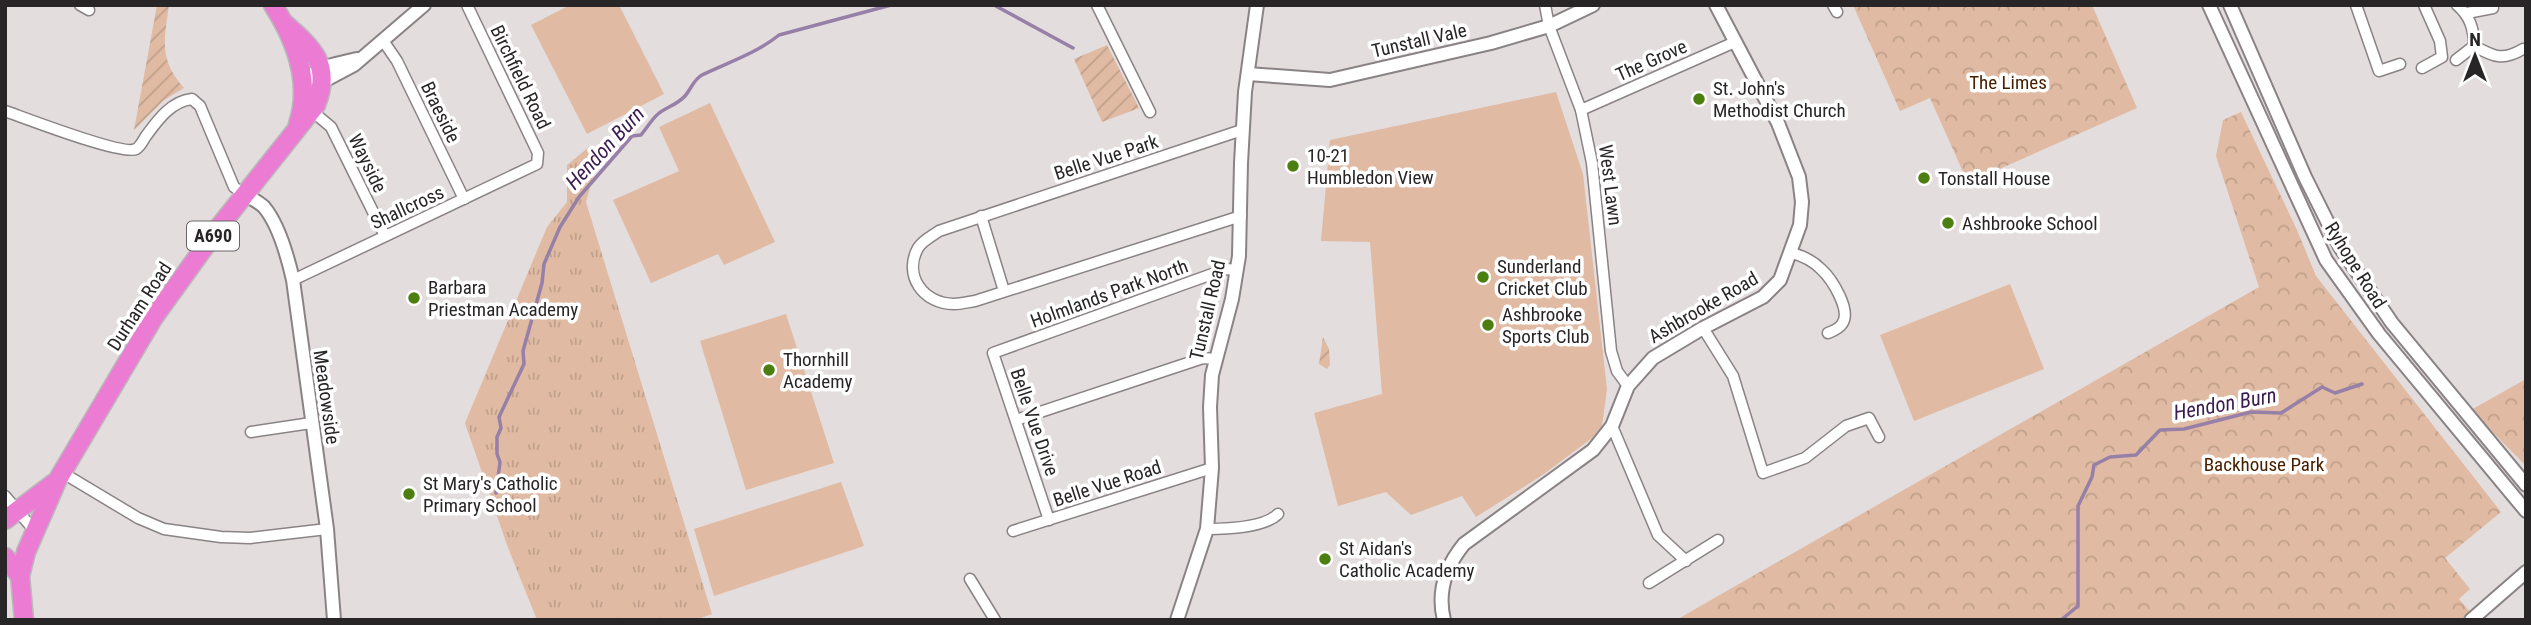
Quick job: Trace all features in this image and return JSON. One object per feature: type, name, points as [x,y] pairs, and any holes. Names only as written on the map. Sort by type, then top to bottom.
[{"type":"highway","name":"Durham Road","points":[[24,620],[20,576],[26,552],[60,477],[154,317],[312,111],[319,97],[321,75],[314,52],[285,23],[273,5]]},
{"type":"highway","name":"Durham Road","points":[[285,23],[299,61],[303,92],[296,129]]},
{"type":"highway","name":"Durham Road","points":[[11,516],[60,477]]},
{"type":"highway","points":[[5,557],[20,576]]},
{"type":"street","points":[[303,92],[309,77],[321,75],[364,57],[384,43],[424,5]]},
{"type":"street","name":"Birchfield Road","points":[[467,5],[538,153],[537,164]]},
{"type":"street","points":[[1097,5],[1150,112]]},
{"type":"street","name":"Tunstall Road","points":[[1177,620],[1207,529],[1212,468],[1210,407],[1215,359],[1232,299],[1237,270],[1242,130],[1257,5]]},
{"type":"street","name":"West Lawn","points":[[1545,5],[1549,26],[1581,110],[1592,163],[1611,351],[1617,370],[1628,386]]},
{"type":"street","name":"Tunstall Vale","points":[[1248,74],[1330,80],[1491,43],[1549,26],[1593,5]]},
{"type":"street","name":"Ashbrooke Road","points":[[1444,620],[1443,584],[1451,563],[1464,544],[1586,456],[1612,426],[1628,386],[1653,358],[1772,290],[1780,280],[1792,253],[1800,225],[1802,202],[1796,164],[1778,123],[1716,5]]},
{"type":"street","name":"Ryhope Road","points":[[2208,5],[2326,260],[2379,334],[2526,511]]},
{"type":"street","name":"Ryhope Road","points":[[2230,5],[2305,177],[2340,247],[2392,323],[2526,485]]},
{"type":"street","points":[[2356,5],[2379,71],[2400,64]]},
{"type":"street","points":[[2422,68],[2442,57],[2440,41],[2424,5]]},
{"type":"street","points":[[2457,5],[2467,13],[2474,33],[2474,46]]},
{"type":"street","points":[[2467,13],[2493,8]]},
{"type":"street","name":"The Grove","points":[[1581,110],[1735,42]]},
{"type":"street","name":"Braeside","points":[[384,43],[397,61],[464,199]]},
{"type":"street","points":[[2474,46],[2491,55],[2510,57],[2523,49]]},
{"type":"street","points":[[2456,60],[2474,46]]},
{"type":"street","points":[[5,111],[109,147],[132,150],[139,146],[168,110],[180,102],[192,99],[200,106],[234,187],[245,195]]},
{"type":"street","name":"Wayside","points":[[312,111],[331,127],[386,236]]},
{"type":"street","name":"Belle Vue Park","points":[[981,216],[1242,130]]},
{"type":"street","name":"Shallcross","points":[[293,281],[537,164]]},
{"type":"street","name":"Meadowside","points":[[245,195],[263,206],[269,215],[287,253],[293,281],[327,529],[334,620]]},
{"type":"street","points":[[1004,291],[981,216],[939,231],[919,246],[912,263],[912,277],[923,293],[940,302],[953,304],[975,301],[1241,216]]},
{"type":"street","points":[[1792,253],[1808,259],[1822,270],[1839,296],[1845,314],[1844,321],[1837,329],[1828,333]]},
{"type":"street","name":"Holmlands Park North","points":[[993,354],[1226,269],[1237,270]]},
{"type":"street","points":[[1703,328],[1732,376],[1763,472],[1805,458],[1846,426],[1869,418],[1879,437]]},
{"type":"street","name":"Belle Vue Drive","points":[[993,354],[1049,520]]},
{"type":"street","points":[[1016,420],[1203,358],[1215,359]]},
{"type":"street","points":[[251,432],[311,423]]},
{"type":"street","points":[[1612,426],[1658,535],[1686,561]]},
{"type":"street","name":"Belle Vue Road","points":[[1013,531],[1212,468]]},
{"type":"street","points":[[60,477],[164,529],[250,538],[327,529]]},
{"type":"street","points":[[5,496],[11,516],[34,530]]},
{"type":"street","points":[[1207,529],[1271,521],[1278,514]]},
{"type":"street","points":[[1649,583],[1718,540]]},
{"type":"street","points":[[2471,620],[2526,572]]},
{"type":"street","points":[[970,579],[995,620]]},
{"type":"green space","points":[[157,5],[169,5],[165,49],[170,68],[184,88],[164,100],[134,130]]},
{"type":"green space","points":[[570,5],[619,5],[664,94],[587,134],[531,25]]},
{"type":"green space","name":"The Limes","points":[[1853,5],[2092,5],[2137,108],[1968,183],[1930,98],[1900,111]]},
{"type":"green space","points":[[1107,45],[1139,108],[1102,122],[1074,59]]},
{"type":"green space","name":"Ashbrooke Sports Club","points":[[1556,92],[1583,174],[1607,389],[1602,426],[1592,438],[1544,474],[1476,517],[1462,496],[1411,515],[1386,492],[1338,506],[1314,413],[1382,394],[1370,242],[1321,241],[1330,140]]},
{"type":"green space","points":[[710,103],[775,242],[724,265],[718,254],[651,283],[613,200],[679,171],[659,127]]},
{"type":"green space","name":"Backhouse Park","points":[[2241,112],[2316,276],[2501,512],[2445,558],[2470,589],[2459,599],[2470,612],[2461,620],[1676,620],[2259,287],[2216,156],[2223,120]]},
{"type":"green space","points":[[589,147],[597,162],[586,202],[712,614],[695,620],[537,620],[507,545],[465,423],[547,227],[567,202],[567,165]]},
{"type":"green space","points":[[2010,284],[2044,369],[1914,421],[1880,335]]},
{"type":"green space","points":[[786,314],[834,463],[746,490],[700,341]]},
{"type":"green space","points":[[1323,337],[1329,349],[1330,365],[1327,369],[1319,364]]},
{"type":"green space","points":[[2526,379],[2526,466],[2471,410]]},
{"type":"green space","points":[[841,482],[864,546],[714,596],[694,529]]},
{"type":"waterway","name":"Hendon Burn","points":[[496,493],[500,462],[497,454],[497,437],[501,428],[499,417],[524,364],[523,351],[542,283],[544,264],[560,227],[579,197],[632,136],[641,135],[656,116],[682,99],[702,75],[752,52],[779,35],[891,5]]},
{"type":"waterway","name":"Hendon Burn","points":[[994,5],[1073,48]]},
{"type":"waterway","name":"Hendon Burn","points":[[2061,620],[2078,606],[2078,506],[2092,477],[2094,465],[2110,457],[2136,455],[2160,430],[2184,429],[2251,412],[2281,413],[2322,387],[2335,393],[2362,384]]},
{"type":"place","name":"St. John's Methodist Church","points":[[1699,99]]},
{"type":"place","name":"10-21 Humbledon View","points":[[1293,166]]},
{"type":"place","name":"Tonstall House","points":[[1924,178]]},
{"type":"place","name":"Ashbrooke School","points":[[1948,223]]},
{"type":"place","name":"Sunderland Cricket Club","points":[[1483,277]]},
{"type":"place","name":"Barbara Priestman Academy","points":[[414,298]]},
{"type":"place","name":"Ashbrooke Sports Club","points":[[1488,325]]},
{"type":"place","name":"Thornhill Academy","points":[[769,370]]},
{"type":"place","name":"St Mary's Catholic Primary School","points":[[409,494]]},
{"type":"place","name":"St Aidan's Catholic Academy","points":[[1325,559]]}]
